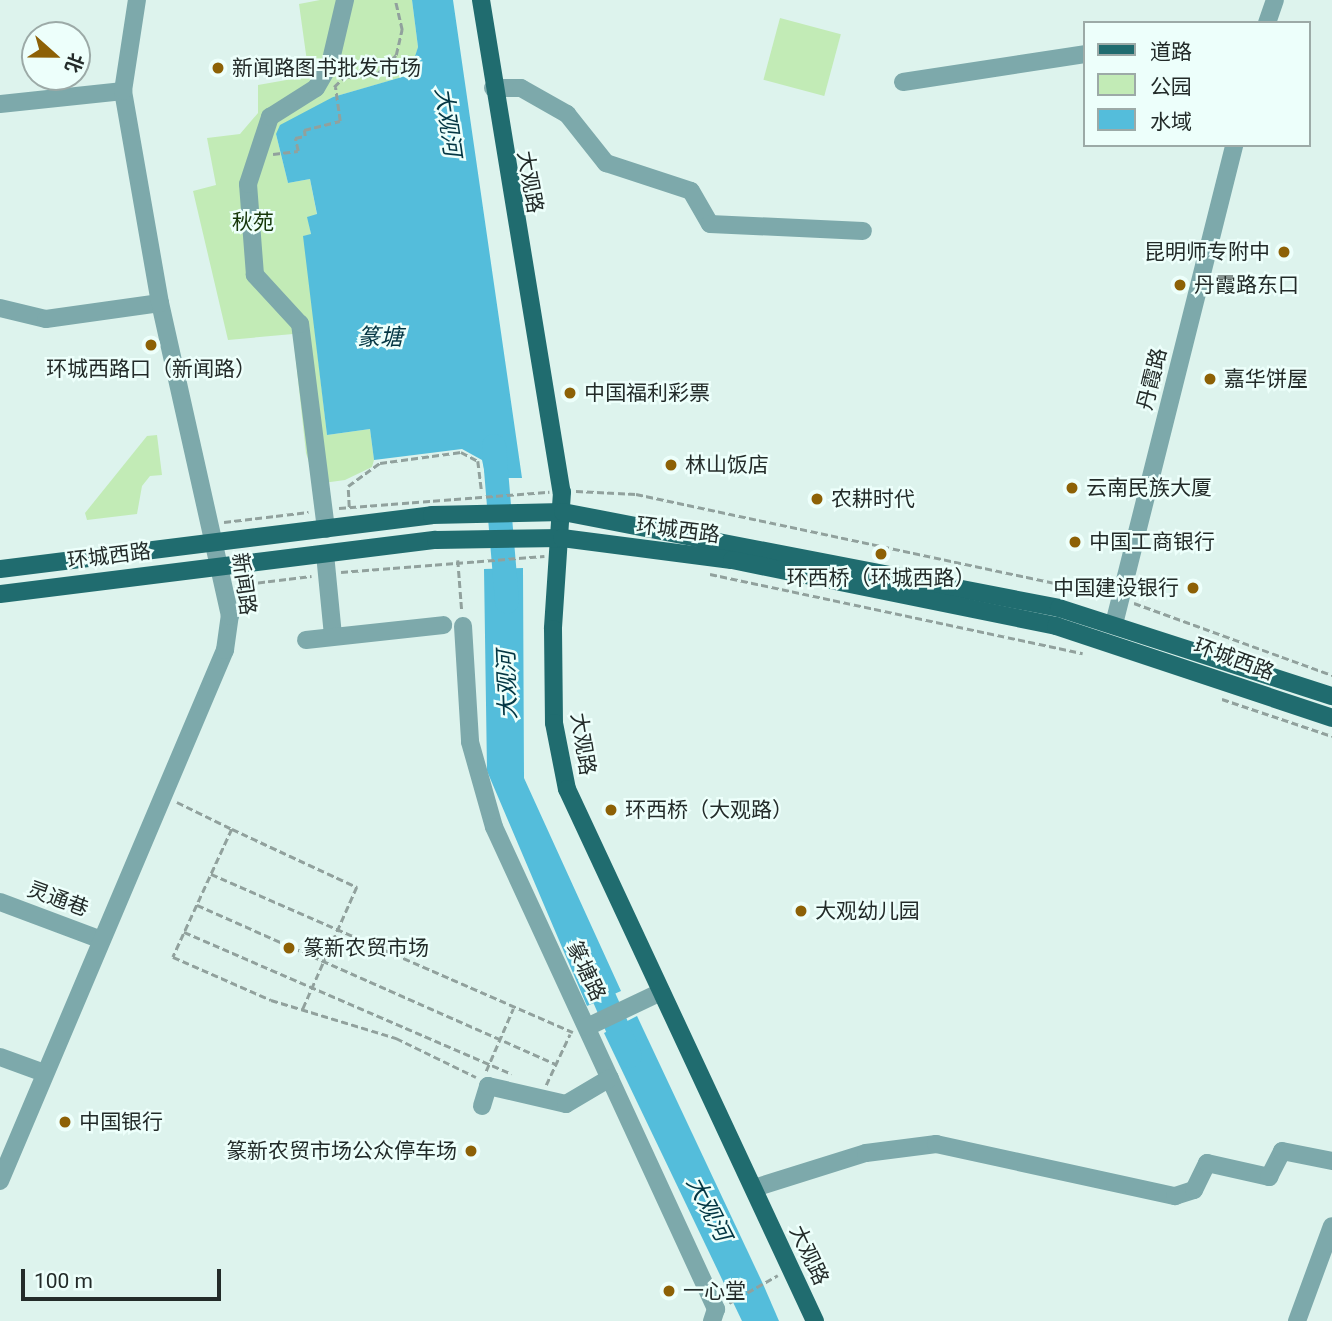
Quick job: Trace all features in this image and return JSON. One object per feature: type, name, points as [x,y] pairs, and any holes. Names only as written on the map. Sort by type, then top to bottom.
[{"type":"main road","name":"大观路","points":[[481,0],[493,88],[562,492],[562,547],[553,629],[554,723],[567,789],[815,1321]]},
{"type":"main road","name":"环城西路","points":[[0,569],[326,529],[483,499],[522,501],[563,512],[918,578],[1114,624],[1332,696]]},
{"type":"main road","name":"环城西路","points":[[0,594],[325,554],[484,537],[522,536],[562,547],[732,560],[1056,626],[1332,718]]},
{"type":"street","name":"新闻路","points":[[0,1181],[99,939],[225,650],[230,616],[160,303],[123,91],[137,0]]},
{"type":"street","points":[[326,529],[300,324],[255,275],[248,184],[270,117],[316,88],[330,64],[345,0]]},
{"type":"street","points":[[1268,21],[1275,0]]},
{"type":"street","points":[[903,82],[1084,54]]},
{"type":"street","points":[[493,88],[521,88],[567,114],[606,163],[691,191],[710,225],[863,231]]},
{"type":"street","points":[[0,104],[123,91]]},
{"type":"street","name":"丹霞路","points":[[1114,624],[1233,147]]},
{"type":"street","points":[[0,308],[46,319],[160,303]]},
{"type":"street","points":[[325,554],[332,636]]},
{"type":"street","points":[[306,640],[443,625]]},
{"type":"street","name":"篆塘路","points":[[463,626],[470,742],[494,827],[578,1030],[610,1078],[716,1309],[712,1321]]},
{"type":"street","name":"灵通巷","points":[[0,902],[99,939]]},
{"type":"street","points":[[578,1030],[661,992]]},
{"type":"street","points":[[0,1057],[44,1073]]},
{"type":"street","points":[[482,1106],[488,1086],[566,1104],[610,1078]]},
{"type":"street","points":[[754,1188],[866,1153],[936,1144],[1175,1196],[1194,1190],[1206,1163],[1269,1177],[1282,1151],[1332,1161]]},
{"type":"street","points":[[1297,1321],[1332,1226]]},
{"type":"path","points":[[344,77],[376,75],[396,55],[402,30],[395,0]]},
{"type":"path","points":[[281,154],[298,151],[295,138],[305,136],[304,130],[340,121],[335,87]]},
{"type":"path","points":[[349,507],[348,486],[380,463],[461,452],[478,461],[483,499]]},
{"type":"path","points":[[209,524],[349,507],[483,499],[522,501],[562,492],[636,494],[956,558],[1120,598],[1332,675]]},
{"type":"path","points":[[225,587],[458,559],[522,556],[562,547]]},
{"type":"path","points":[[458,559],[463,626]]},
{"type":"path","points":[[706,573],[1094,655]]},
{"type":"path","points":[[1208,694],[1332,736]]},
{"type":"path","points":[[162,795],[357,887],[302,1011]]},
{"type":"path","points":[[232,829],[173,957],[302,1011],[396,1038],[482,1080],[513,1008]]},
{"type":"path","points":[[211,874],[513,1008],[578,1030],[555,1064],[541,1094]]},
{"type":"path","points":[[197,905],[555,1064]]},
{"type":"path","points":[[184,932],[522,1079]]},
{"type":"path","points":[[486,1071],[508,1080]]},
{"type":"path","points":[[533,1084],[544,1088]]},
{"type":"path","points":[[733,1301],[763,1284]]},
{"type":"green space","name":"秋苑","points":[[320,0],[412,0],[418,47],[410,75],[333,97],[276,134],[288,183],[310,179],[317,215],[308,217],[311,235],[304,236],[327,435],[370,429],[374,460],[372,467],[345,480],[316,484],[306,453],[293,334],[228,340],[193,191],[216,185],[207,138],[240,134],[258,113],[258,85],[309,76],[299,4]]},
{"type":"green space","points":[[780,18],[841,34],[824,96],[763,80]]},
{"type":"green space","points":[[157,435],[162,475],[150,476],[142,486],[137,514],[87,520],[85,513],[147,436]]},
{"type":"water","name":"篆塘","points":[[412,0],[453,0],[522,478],[486,478],[482,460],[462,449],[374,460],[370,429],[327,435],[303,236],[311,234],[307,217],[317,214],[310,179],[288,183],[276,134],[280,125],[333,97],[409,75],[418,47]]},
{"type":"water","points":[[523,568],[524,778],[621,991],[587,1006],[487,771],[484,569]]},
{"type":"water","points":[[637,1016],[779,1321],[742,1321],[604,1033]]},
{"type":"waterway","name":"大观河","points":[[494,446],[507,601]]},
{"type":"waterway","name":"大观河","points":[[591,968],[630,1056]]},
{"type":"place","name":"新闻路图书批发市场","points":[[218,68]]},
{"type":"place","name":"昆明师专附中","points":[[1284,252]]},
{"type":"place","name":"丹霞路东口","points":[[1180,285]]},
{"type":"place","name":"环城西路口（新闻路）","points":[[151,345]]},
{"type":"place","name":"嘉华饼屋","points":[[1210,379]]},
{"type":"place","name":"中国福利彩票","points":[[570,393]]},
{"type":"place","name":"林山饭店","points":[[671,465]]},
{"type":"place","name":"云南民族大厦","points":[[1072,488]]},
{"type":"place","name":"农耕时代","points":[[817,499]]},
{"type":"place","name":"中国工商银行","points":[[1075,542]]},
{"type":"place","name":"环西桥（环城西路）","points":[[881,554]]},
{"type":"place","name":"中国建设银行","points":[[1193,588]]},
{"type":"place","name":"环西桥（大观路）","points":[[611,810]]},
{"type":"place","name":"大观幼儿园","points":[[801,911]]},
{"type":"place","name":"篆新农贸市场","points":[[289,948]]},
{"type":"place","name":"中国银行","points":[[65,1122]]},
{"type":"place","name":"篆新农贸市场公众停车场","points":[[471,1151]]},
{"type":"place","name":"一心堂","points":[[669,1291]]}]
